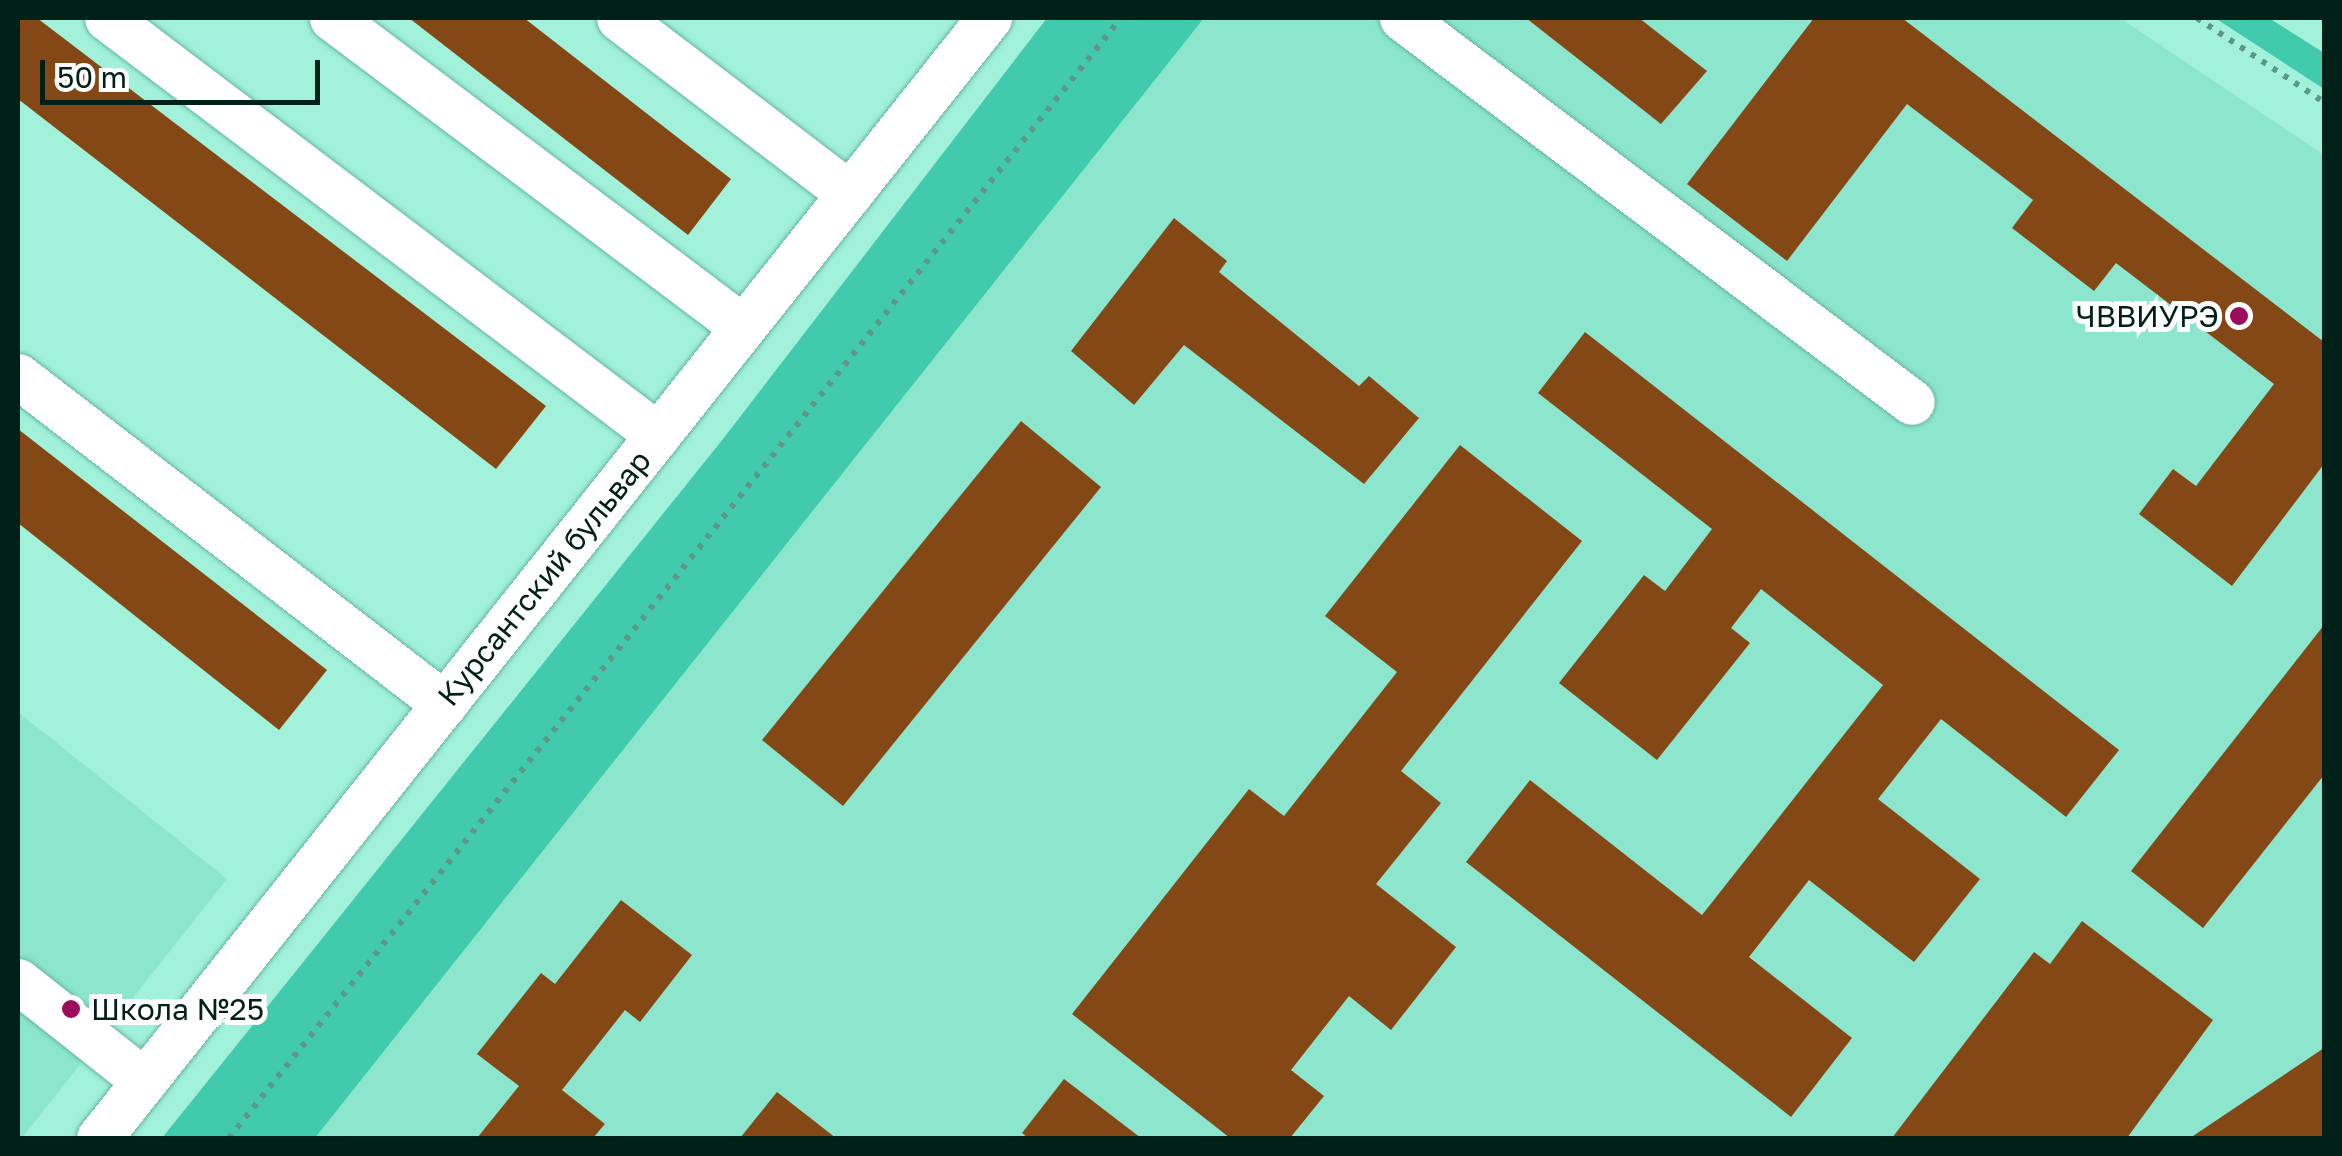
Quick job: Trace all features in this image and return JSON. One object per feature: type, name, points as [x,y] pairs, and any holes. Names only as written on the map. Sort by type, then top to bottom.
[{"type":"street","points":[[107,18],[658,435]]},
{"type":"street","points":[[332,18],[743,327]]},
{"type":"street","points":[[619,18],[850,194]]},
{"type":"street","name":"Курсантский бульвар","points":[[99,1138],[989,18]]},
{"type":"street","points":[[1402,18],[1912,402]]},
{"type":"street","points":[[18,376],[444,704]]},
{"type":"street","points":[[18,981],[144,1081]]},
{"type":"path","points":[[229,1138],[1121,18]]},
{"type":"path","points":[[2196,18],[2324,102]]},
{"type":"shaded area","points":[[1047,18],[1204,18],[315,1138],[162,1138],[723,439]]},
{"type":"shaded area","points":[[1204,18],[2120,18],[2324,155],[2324,1138],[315,1138]]},
{"type":"shaded area","points":[[2215,18],[2269,18],[2324,53],[2324,89]]},
{"type":"shaded area","name":"Школа №25","points":[[18,712],[227,879],[22,1138],[18,1138]]},
{"type":"building","points":[[18,18],[37,18],[546,406],[496,469],[18,99]]},
{"type":"building","points":[[409,18],[524,18],[731,179],[688,235]]},
{"type":"building","points":[[1526,18],[1639,18],[1707,71],[1661,124]]},
{"type":"building","name":"ЧВВИУРЭ","points":[[1814,18],[1902,18],[2324,342],[2324,464],[2232,586],[2139,514],[2173,469],[2196,486],[2274,384],[2116,263],[2094,291],[2012,228],[2033,200],[1907,104],[1787,261],[1687,184]]},
{"type":"building","points":[[1174,218],[1227,261],[1219,272],[1359,386],[1369,376],[1419,418],[1364,484],[1184,345],[1134,405],[1071,351]]},
{"type":"building","points":[[1585,332],[2119,750],[2066,817],[1941,719],[1878,799],[1980,879],[1914,962],[1809,880],[1749,957],[1852,1038],[1791,1117],[1466,862],[1530,780],[1702,915],[1883,685],[1761,589],[1731,628],[1750,643],[1657,760],[1559,683],[1644,575],[1665,591],[1712,529],[1538,393]]},
{"type":"building","points":[[1021,421],[1101,487],[843,806],[762,740]]},
{"type":"building","points":[[18,429],[327,670],[279,730],[18,523]]},
{"type":"building","points":[[1460,445],[1582,541],[1401,771],[1441,803],[1376,884],[1456,947],[1391,1030],[1349,996],[1291,1070],[1324,1096],[1290,1138],[1230,1138],[1072,1014],[1249,789],[1284,816],[1397,672],[1325,616]]},
{"type":"building","points":[[2324,625],[2324,775],[2203,928],[2131,871]]},
{"type":"building","points":[[621,900],[692,955],[640,1022],[625,1010],[562,1090],[605,1124],[593,1138],[477,1138],[519,1086],[477,1054],[541,973],[555,984]]},
{"type":"building","points":[[2082,921],[2213,1020],[2127,1138],[1892,1138],[2034,952],[2050,964]]},
{"type":"building","points":[[2324,1048],[2324,1138],[2190,1138]]},
{"type":"building","points":[[1064,1079],[1141,1138],[1028,1138],[1022,1133]]},
{"type":"building","points":[[777,1092],[836,1138],[740,1138]]},
{"type":"place","name":"ЧВВИУРЭ","points":[[2239,316]]},
{"type":"place","name":"Школа №25","points":[[71,1009]]}]
